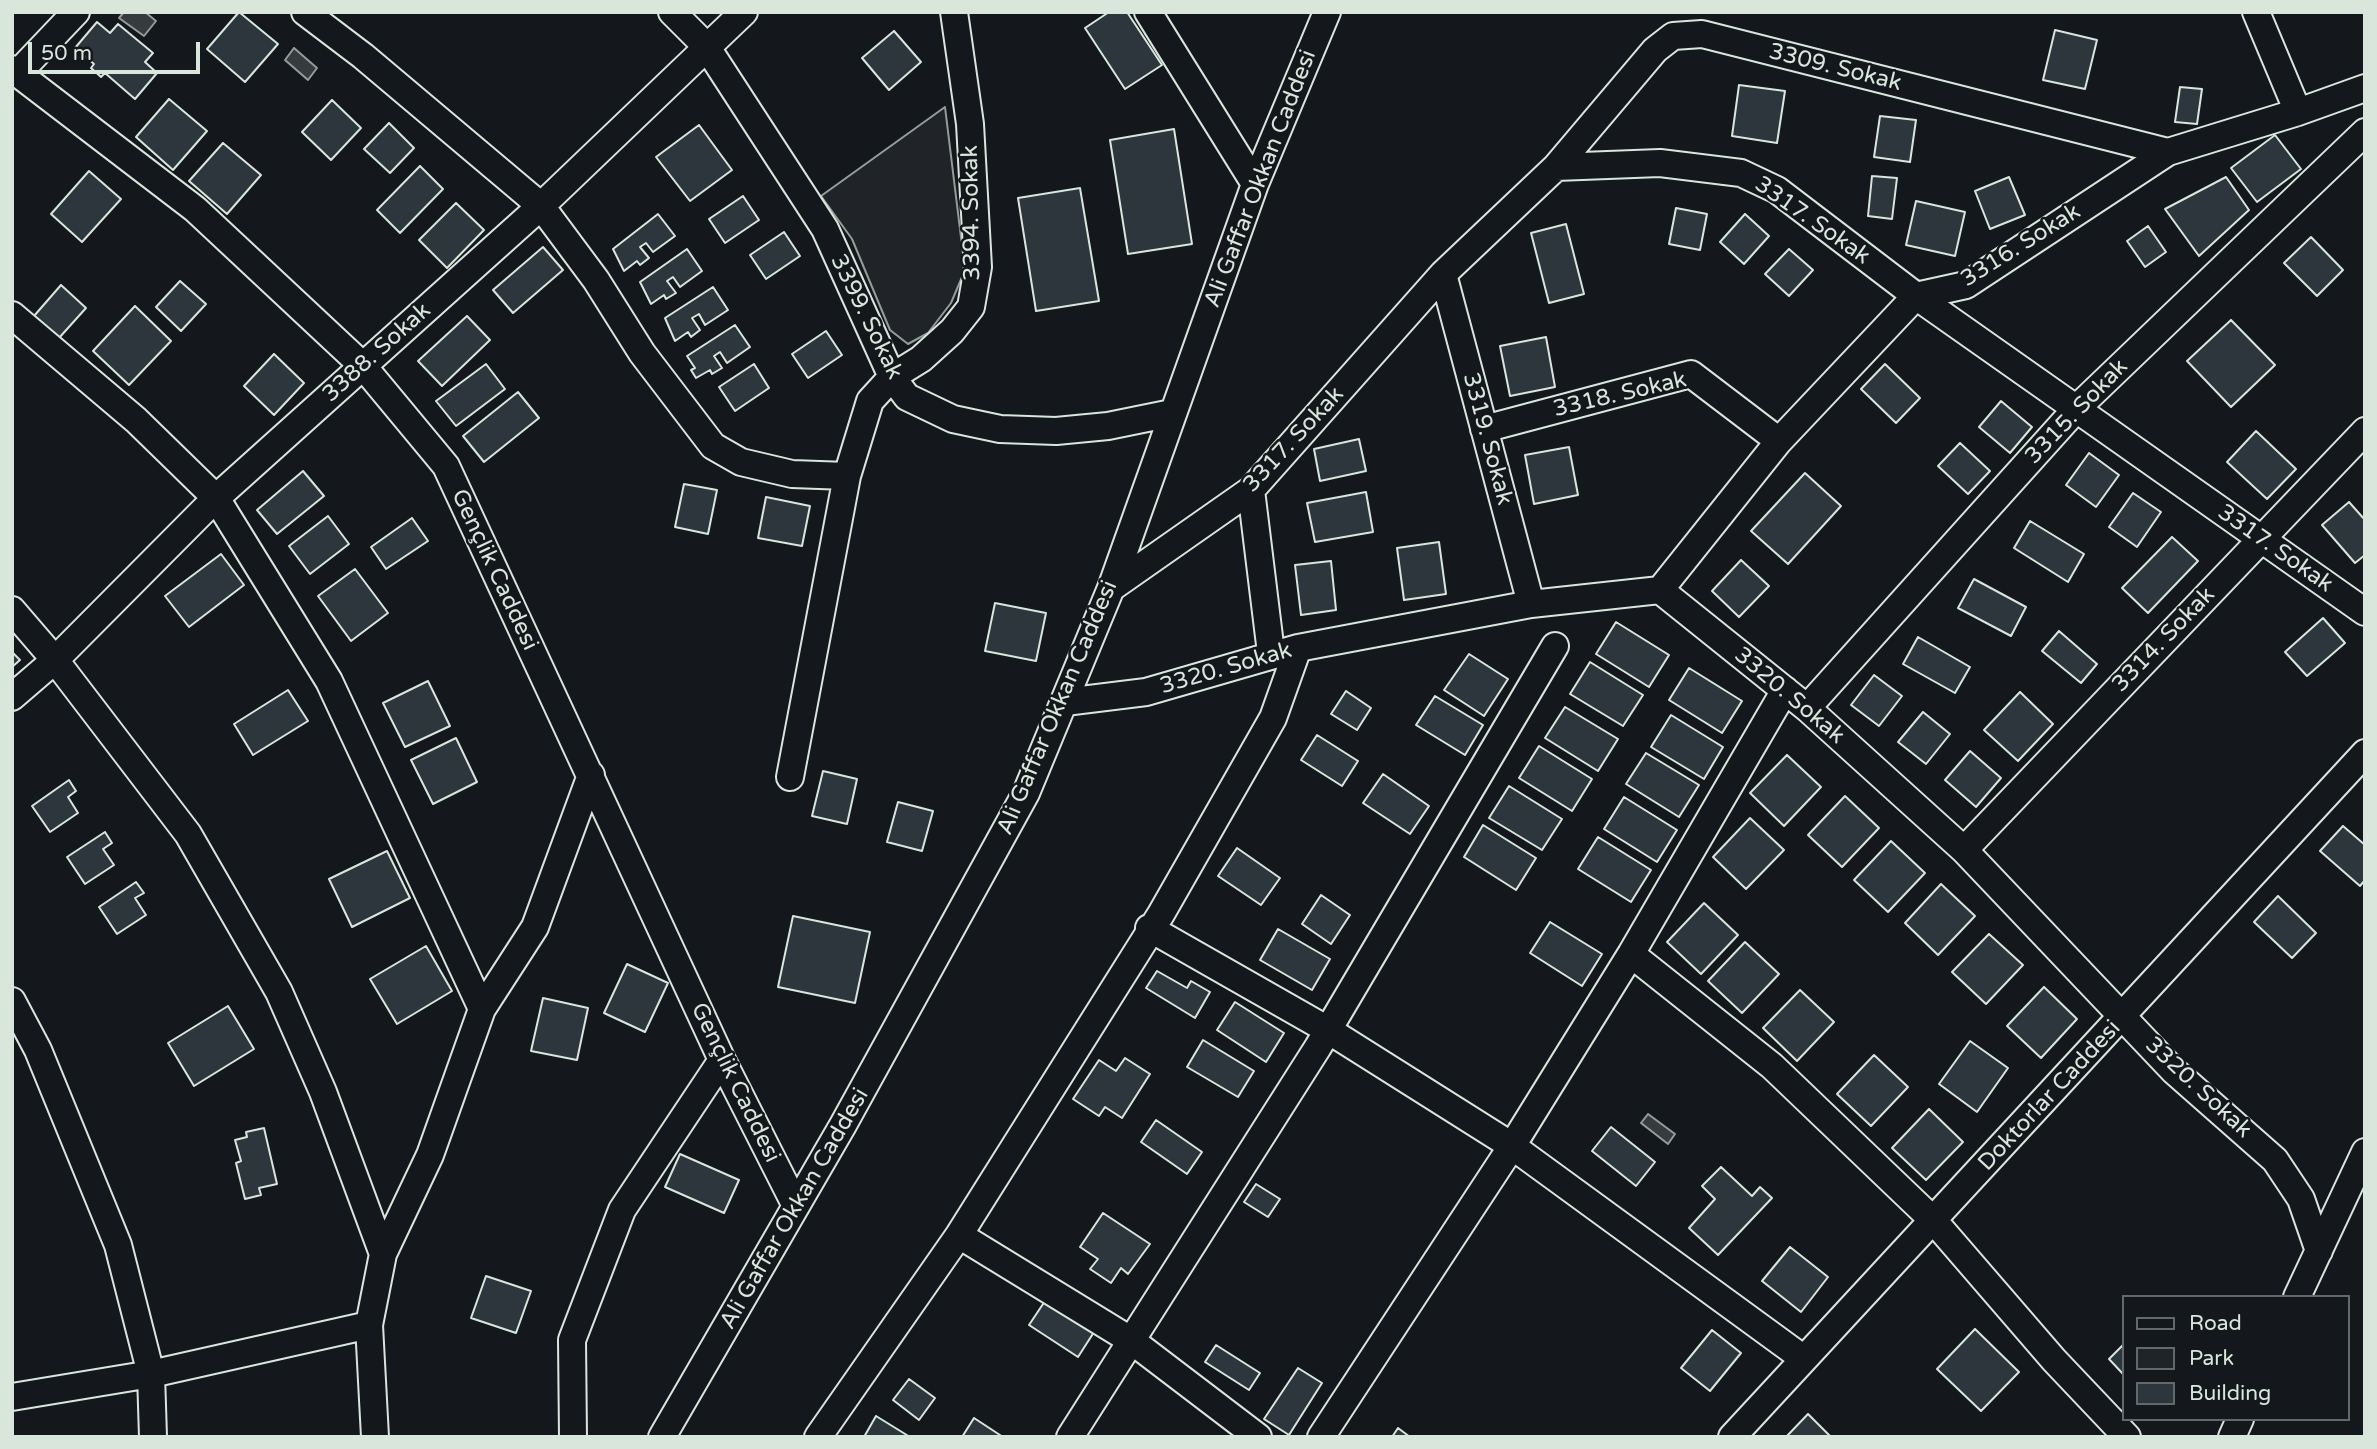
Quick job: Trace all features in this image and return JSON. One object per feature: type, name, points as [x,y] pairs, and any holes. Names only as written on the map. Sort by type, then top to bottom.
[{"type":"street","points":[[15,71],[76,12]]},
{"type":"street","points":[[305,12],[363,56],[541,206],[596,280],[642,353],[713,446],[741,462],[792,474],[846,476]]},
{"type":"street","name":"3399. Sokak","points":[[672,12],[706,46],[825,229],[892,377],[907,397],[953,419],[1000,429],[1056,431],[1108,426],[1172,413]]},
{"type":"street","name":"3388. Sokak","points":[[12,697],[55,660],[216,498],[541,206],[744,12]]},
{"type":"street","name":"3394. Sokak","points":[[790,777],[846,476],[870,401],[892,377],[921,359],[953,331],[971,307],[978,267],[970,124],[954,12]]},
{"type":"street","points":[[1148,12],[1255,184]]},
{"type":"street","name":"Ali Gaffar Okkan Caddesi","points":[[663,1437],[729,1327],[1026,793],[1111,588],[1255,184],[1327,12]]},
{"type":"street","points":[[2256,12],[2298,113]]},
{"type":"street","name":"3309. Sokak","points":[[1556,167],[1655,50],[1673,36],[1702,34],[2168,152]]},
{"type":"street","name":"Gençlik Caddesi","points":[[15,71],[195,209],[363,366],[446,466],[722,1060],[796,1206]]},
{"type":"street","name":"3316. Sokak","points":[[1916,296],[1966,285],[2168,152],[2298,113],[2365,88]]},
{"type":"street","name":"3315. Sokak","points":[[1807,708],[2077,408],[2365,132]]},
{"type":"street","name":"3317. Sokak","points":[[1111,588],[1251,490],[1443,274],[1556,167],[1660,163],[1741,173],[1777,190],[1916,296],[2365,612]]},
{"type":"street","name":"3319. Sokak","points":[[1443,274],[1531,604]]},
{"type":"street","points":[[1660,590],[1779,441],[1916,296]]},
{"type":"street","points":[[12,315],[136,420],[216,498],[329,681],[482,1009]]},
{"type":"street","name":"3318. Sokak","points":[[1484,429],[1691,374],[1779,441]]},
{"type":"street","name":"3314. Sokak","points":[[1964,850],[2365,431]]},
{"type":"street","points":[[1251,490],[1271,653]]},
{"type":"street","name":"3320. Sokak","points":[[1065,702],[1146,692],[1271,653],[1531,604],[1660,590],[1807,708],[1964,850],[2174,1071],[2274,1160],[2301,1199],[2319,1251]]},
{"type":"street","points":[[12,610],[55,660],[188,834],[279,992],[323,1092],[383,1254]]},
{"type":"street","points":[[1070,1437],[1328,1030],[1555,646]]},
{"type":"street","points":[[817,1437],[959,1235],[1149,928],[1161,914],[1273,719],[1298,648]]},
{"type":"street","points":[[1321,1437],[1512,1146],[1631,954],[1785,690]]},
{"type":"street","name":"Doktorlar Caddesi","points":[[1732,1437],[2124,1017],[2365,753]]},
{"type":"street","points":[[375,1437],[369,1325],[383,1254],[430,1155],[482,1009],[536,927],[591,775]]},
{"type":"street","points":[[1149,928],[1328,1030],[1512,1146],[1804,1359]]},
{"type":"street","points":[[1631,954],[1772,1066],[1934,1221],[2054,1360],[2127,1437]]},
{"type":"street","points":[[12,1001],[38,1049],[118,1245],[151,1374],[153,1437]]},
{"type":"street","points":[[573,1437],[572,1340],[622,1210],[722,1060]]},
{"type":"street","points":[[2298,1295],[2365,1152]]},
{"type":"street","points":[[959,1235],[1132,1341],[1258,1437]]},
{"type":"street","points":[[12,1397],[151,1374],[369,1325]]},
{"type":"street","points":[[2232,1437],[2240,1421]]},
{"type":"green space","points":[[945,107],[965,270],[951,303],[928,333],[908,344],[890,330],[852,239],[821,196]]},
{"type":"shaded area","points":[[124,12],[145,12],[156,21],[144,36],[119,18]]},
{"type":"shaded area","points":[[294,48],[317,68],[308,80],[285,60]]},
{"type":"shaded area","points":[[1648,1114],[1675,1134],[1668,1144],[1641,1123]]},
{"type":"building","points":[[239,12],[278,44],[245,82],[207,49]]},
{"type":"building","points":[[1109,12],[1127,12],[1162,65],[1125,89],[1085,28]]},
{"type":"building","points":[[97,22],[110,33],[118,24],[153,53],[145,62],[157,73],[135,99],[105,73],[101,77],[91,68],[94,64],[75,48]]},
{"type":"building","points":[[2055,30],[2097,40],[2085,89],[2043,80]]},
{"type":"building","points":[[894,31],[921,62],[889,90],[862,58]]},
{"type":"building","points":[[1739,85],[1785,91],[1777,143],[1732,136]]},
{"type":"building","points":[[2180,87],[2202,89],[2197,124],[2175,122]]},
{"type":"building","points":[[169,99],[207,131],[173,170],[136,137]]},
{"type":"building","points":[[332,100],[361,128],[331,160],[302,132]]},
{"type":"building","points":[[1880,116],[1916,120],[1910,162],[1874,157]]},
{"type":"building","points":[[389,123],[414,148],[390,173],[364,149]]},
{"type":"building","points":[[699,125],[732,170],[690,201],[656,157]]},
{"type":"building","points":[[1174,129],[1192,244],[1128,254],[1110,140]]},
{"type":"building","points":[[2275,135],[2301,169],[2257,202],[2231,168]]},
{"type":"building","points":[[223,143],[261,175],[227,214],[189,181]]},
{"type":"building","points":[[420,166],[443,189],[400,233],[377,210]]},
{"type":"building","points":[[89,171],[121,199],[82,242],[51,214]]},
{"type":"building","points":[[1872,176],[1897,178],[1892,219],[1868,216]]},
{"type":"building","points":[[2009,177],[2025,215],[1990,229],[1975,191]]},
{"type":"building","points":[[2226,177],[2249,210],[2199,256],[2165,209]]},
{"type":"building","points":[[1080,188],[1099,301],[1036,311],[1018,198]]},
{"type":"building","points":[[743,196],[759,220],[725,243],[709,219]]},
{"type":"building","points":[[1916,201],[1965,212],[1955,256],[1906,245]]},
{"type":"building","points":[[456,203],[484,230],[447,268],[419,240]]},
{"type":"building","points":[[1676,208],[1707,214],[1700,250],[1669,244]]},
{"type":"building","points":[[658,214],[675,236],[653,252],[646,243],[640,247],[649,258],[640,265],[637,261],[624,271],[613,249]]},
{"type":"building","points":[[1745,214],[1769,236],[1744,264],[1720,242]]},
{"type":"building","points":[[1566,224],[1584,294],[1549,303],[1531,233]]},
{"type":"building","points":[[2148,226],[2166,252],[2145,267],[2127,241]]},
{"type":"building","points":[[784,232],[800,256],[766,279],[750,255]]},
{"type":"building","points":[[2311,237],[2343,270],[2317,296],[2284,263]]},
{"type":"building","points":[[543,247],[563,270],[513,313],[493,290]]},
{"type":"building","points":[[687,249],[702,271],[680,287],[673,277],[667,281],[676,293],[666,299],[664,295],[651,304],[640,282]]},
{"type":"building","points":[[1789,249],[1813,270],[1789,296],[1765,274]]},
{"type":"building","points":[[180,281],[206,304],[181,331],[156,307]]},
{"type":"building","points":[[61,285],[86,308],[59,338],[34,316]]},
{"type":"building","points":[[713,287],[728,310],[705,325],[699,314],[692,318],[700,330],[691,337],[688,332],[675,341],[665,318]]},
{"type":"building","points":[[135,306],[171,341],[129,385],[93,351]]},
{"type":"building","points":[[467,316],[490,340],[442,386],[418,361]]},
{"type":"building","points":[[2231,320],[2275,365],[2231,407],[2187,361]]},
{"type":"building","points":[[735,325],[750,347],[727,363],[720,352],[714,356],[722,368],[712,374],[710,370],[696,378],[691,370],[695,368],[687,356]]},
{"type":"building","points":[[826,331],[842,355],[808,378],[792,354]]},
{"type":"building","points":[[1546,337],[1555,387],[1510,396],[1500,346]]},
{"type":"building","points":[[274,354],[304,383],[274,415],[244,386]]},
{"type":"building","points":[[486,364],[505,389],[456,426],[436,401]]},
{"type":"building","points":[[754,364],[769,388],[735,411],[719,387]]},
{"type":"building","points":[[1885,364],[1920,398],[1896,423],[1861,389]]},
{"type":"building","points":[[518,392],[539,418],[484,462],[463,436]]},
{"type":"building","points":[[2001,401],[2032,427],[2010,453],[1979,427]]},
{"type":"building","points":[[2256,431],[2296,469],[2267,499],[2227,462]]},
{"type":"building","points":[[1359,439],[1366,471],[1320,481],[1314,449]]},
{"type":"building","points":[[1960,443],[1990,471],[1968,494],[1938,466]]},
{"type":"building","points":[[1569,447],[1578,495],[1534,504],[1525,455]]},
{"type":"building","points":[[2089,453],[2119,475],[2096,507],[2066,485]]},
{"type":"building","points":[[303,471],[324,496],[277,534],[257,510]]},
{"type":"building","points":[[1805,473],[1841,506],[1788,564],[1751,531]]},
{"type":"building","points":[[684,484],[717,490],[708,534],[675,527]]},
{"type":"building","points":[[1366,492],[1373,532],[1315,542],[1307,503]]},
{"type":"building","points":[[2133,493],[2161,512],[2137,547],[2109,527]]},
{"type":"building","points":[[766,497],[810,506],[802,546],[758,538]]},
{"type":"building","points":[[2349,502],[2365,520],[2365,555],[2355,563],[2322,525]]},
{"type":"building","points":[[328,516],[349,544],[310,574],[289,546]]},
{"type":"building","points":[[412,518],[428,541],[386,569],[371,547]]},
{"type":"building","points":[[2030,521],[2084,554],[2068,582],[2014,548]]},
{"type":"building","points":[[2172,537],[2198,561],[2148,613],[2122,588]]},
{"type":"building","points":[[1439,542],[1446,594],[1404,600],[1397,548]]},
{"type":"building","points":[[221,554],[244,585],[189,627],[165,596]]},
{"type":"building","points":[[1741,560],[1769,586],[1739,617],[1712,591]]},
{"type":"building","points":[[1331,561],[1336,610],[1301,615],[1295,565]]},
{"type":"building","points":[[355,569],[388,613],[351,641],[318,596]]},
{"type":"building","points":[[1974,579],[2026,607],[2011,636],[1958,608]]},
{"type":"building","points":[[995,603],[1046,613],[1036,661],[985,651]]},
{"type":"building","points":[[2323,618],[2345,643],[2307,676],[2285,652]]},
{"type":"building","points":[[1616,622],[1669,655],[1649,687],[1596,654]]},
{"type":"building","points":[[2059,631],[2097,664],[2081,683],[2042,651]]},
{"type":"building","points":[[1918,637],[1970,667],[1955,693],[1903,664]]},
{"type":"building","points":[[12,652],[20,660],[12,667]]},
{"type":"building","points":[[1469,654],[1508,679],[1484,716],[1444,690]]},
{"type":"building","points":[[1590,662],[1643,695],[1623,726],[1570,694]]},
{"type":"building","points":[[1689,668],[1742,701],[1722,733],[1669,700]]},
{"type":"building","points":[[1874,675],[1902,696],[1879,726],[1851,705]]},
{"type":"building","points":[[428,681],[450,726],[405,747],[383,703]]},
{"type":"building","points":[[288,690],[308,721],[253,755],[234,724]]},
{"type":"building","points":[[1346,691],[1371,708],[1357,730],[1331,714]]},
{"type":"building","points":[[2020,692],[2053,724],[2018,761],[1984,730]]},
{"type":"building","points":[[1435,696],[1483,725],[1465,755],[1416,725]]},
{"type":"building","points":[[1565,707],[1618,739],[1598,771],[1545,738]]},
{"type":"building","points":[[1923,712],[1950,734],[1926,764],[1898,742]]},
{"type":"building","points":[[1671,715],[1723,747],[1704,779],[1651,747]]},
{"type":"building","points":[[1317,735],[1358,761],[1342,786],[1301,760]]},
{"type":"building","points":[[456,738],[477,782],[433,804],[411,760]]},
{"type":"building","points":[[1539,746],[1592,779],[1572,811],[1519,778]]},
{"type":"building","points":[[1970,751],[2001,778],[1976,807],[1945,780]]},
{"type":"building","points":[[1646,753],[1699,785],[1679,817],[1626,784]]},
{"type":"building","points":[[1787,755],[1821,787],[1784,826],[1750,793]]},
{"type":"building","points":[[823,771],[857,779],[847,824],[812,816]]},
{"type":"building","points":[[1383,774],[1429,806],[1410,834],[1363,803]]},
{"type":"building","points":[[69,780],[76,791],[68,797],[78,813],[50,832],[32,806]]},
{"type":"building","points":[[1509,786],[1562,819],[1542,850],[1489,818]]},
{"type":"building","points":[[1845,796],[1879,828],[1842,867],[1808,835]]},
{"type":"building","points":[[1624,797],[1677,830],[1657,862],[1604,829]]},
{"type":"building","points":[[898,802],[933,811],[922,851],[887,842]]},
{"type":"building","points":[[1750,818],[1784,850],[1746,889],[1713,857]]},
{"type":"building","points":[[1483,825],[1536,858],[1516,890],[1464,857]]},
{"type":"building","points":[[2343,826],[2365,845],[2365,880],[2360,886],[2320,851]]},
{"type":"building","points":[[105,832],[112,843],[103,849],[114,865],[85,884],[67,857]]},
{"type":"building","points":[[1598,837],[1651,870],[1631,902],[1578,869]]},
{"type":"building","points":[[1891,841],[1925,873],[1888,912],[1854,880]]},
{"type":"building","points":[[1237,848],[1280,878],[1261,905],[1218,876]]},
{"type":"building","points":[[387,851],[410,898],[352,927],[329,879]]},
{"type":"building","points":[[136,882],[144,893],[135,898],[146,915],[117,934],[99,907]]},
{"type":"building","points":[[1941,884],[1975,916],[1938,955],[1905,923]]},
{"type":"building","points":[[1321,895],[1350,915],[1331,944],[1302,924]]},
{"type":"building","points":[[2278,896],[2316,933],[2292,958],[2254,922]]},
{"type":"building","points":[[1704,903],[1738,935],[1701,974],[1667,942]]},
{"type":"building","points":[[793,916],[870,932],[855,1003],[778,987]]},
{"type":"building","points":[[1550,922],[1602,954],[1582,986],[1530,953]]},
{"type":"building","points":[[1278,929],[1330,959],[1312,990],[1260,960]]},
{"type":"building","points":[[1989,934],[2023,965],[1986,1004],[1952,972]]},
{"type":"building","points":[[1745,942],[1779,974],[1742,1013],[1708,981]]},
{"type":"building","points":[[426,946],[452,991],[397,1024],[370,979]]},
{"type":"building","points":[[627,964],[668,983],[645,1032],[604,1013]]},
{"type":"building","points":[[1157,971],[1187,988],[1191,981],[1210,992],[1195,1018],[1146,988]]},
{"type":"building","points":[[2044,987],[2077,1019],[2041,1058],[2007,1026]]},
{"type":"building","points":[[1800,990],[1834,1022],[1797,1061],[1763,1028]]},
{"type":"building","points":[[543,998],[588,1008],[577,1060],[531,1051]]},
{"type":"building","points":[[1235,1002],[1284,1033],[1266,1062],[1217,1030]]},
{"type":"building","points":[[228,1006],[254,1049],[194,1086],[168,1043]]},
{"type":"building","points":[[1203,1040],[1254,1071],[1238,1097],[1187,1067]]},
{"type":"building","points":[[1970,1041],[2008,1068],[1977,1112],[1939,1084]]},
{"type":"building","points":[[1874,1055],[1908,1087],[1871,1126],[1837,1094]]},
{"type":"building","points":[[1125,1058],[1150,1074],[1122,1118],[1105,1107],[1099,1116],[1073,1099],[1099,1060],[1116,1071]]},
{"type":"building","points":[[1929,1109],[1963,1142],[1926,1180],[1892,1148]]},
{"type":"building","points":[[1156,1120],[1202,1152],[1187,1174],[1141,1142]]},
{"type":"building","points":[[1611,1127],[1655,1162],[1636,1186],[1592,1151]]},
{"type":"building","points":[[264,1128],[277,1184],[259,1188],[261,1195],[245,1199],[236,1163],[241,1161],[235,1140],[247,1137],[246,1132]]},
{"type":"building","points":[[680,1154],[739,1180],[724,1213],[665,1187]]},
{"type":"building","points":[[1721,1167],[1752,1196],[1760,1187],[1772,1198],[1718,1255],[1689,1228],[1715,1199],[1702,1186]]},
{"type":"building","points":[[1256,1184],[1280,1199],[1268,1217],[1244,1202]]},
{"type":"building","points":[[1103,1213],[1150,1244],[1128,1274],[1121,1268],[1111,1283],[1090,1269],[1098,1259],[1080,1247]]},
{"type":"building","points":[[1790,1247],[1828,1277],[1801,1312],[1762,1281]]},
{"type":"building","points":[[486,1276],[531,1291],[516,1333],[471,1318]]},
{"type":"building","points":[[1047,1298],[1096,1329],[1078,1357],[1029,1325]]},
{"type":"building","points":[[1975,1329],[2019,1372],[1981,1411],[1937,1369]]},
{"type":"building","points":[[1712,1330],[1741,1353],[1710,1391],[1681,1368]]},
{"type":"building","points":[[1216,1345],[1260,1373],[1249,1390],[1205,1362]]},
{"type":"building","points":[[2122,1346],[2122,1373],[2109,1359]]},
{"type":"building","points":[[1298,1368],[1322,1383],[1289,1435],[1264,1419]]},
{"type":"building","points":[[909,1379],[935,1398],[919,1420],[893,1400]]},
{"type":"building","points":[[1808,1414],[1831,1437],[1786,1437]]},
{"type":"building","points":[[876,1416],[910,1437],[864,1437]]},
{"type":"building","points":[[974,1418],[1003,1437],[962,1437]]},
{"type":"building","points":[[1398,1428],[1410,1437],[1392,1437]]}]
